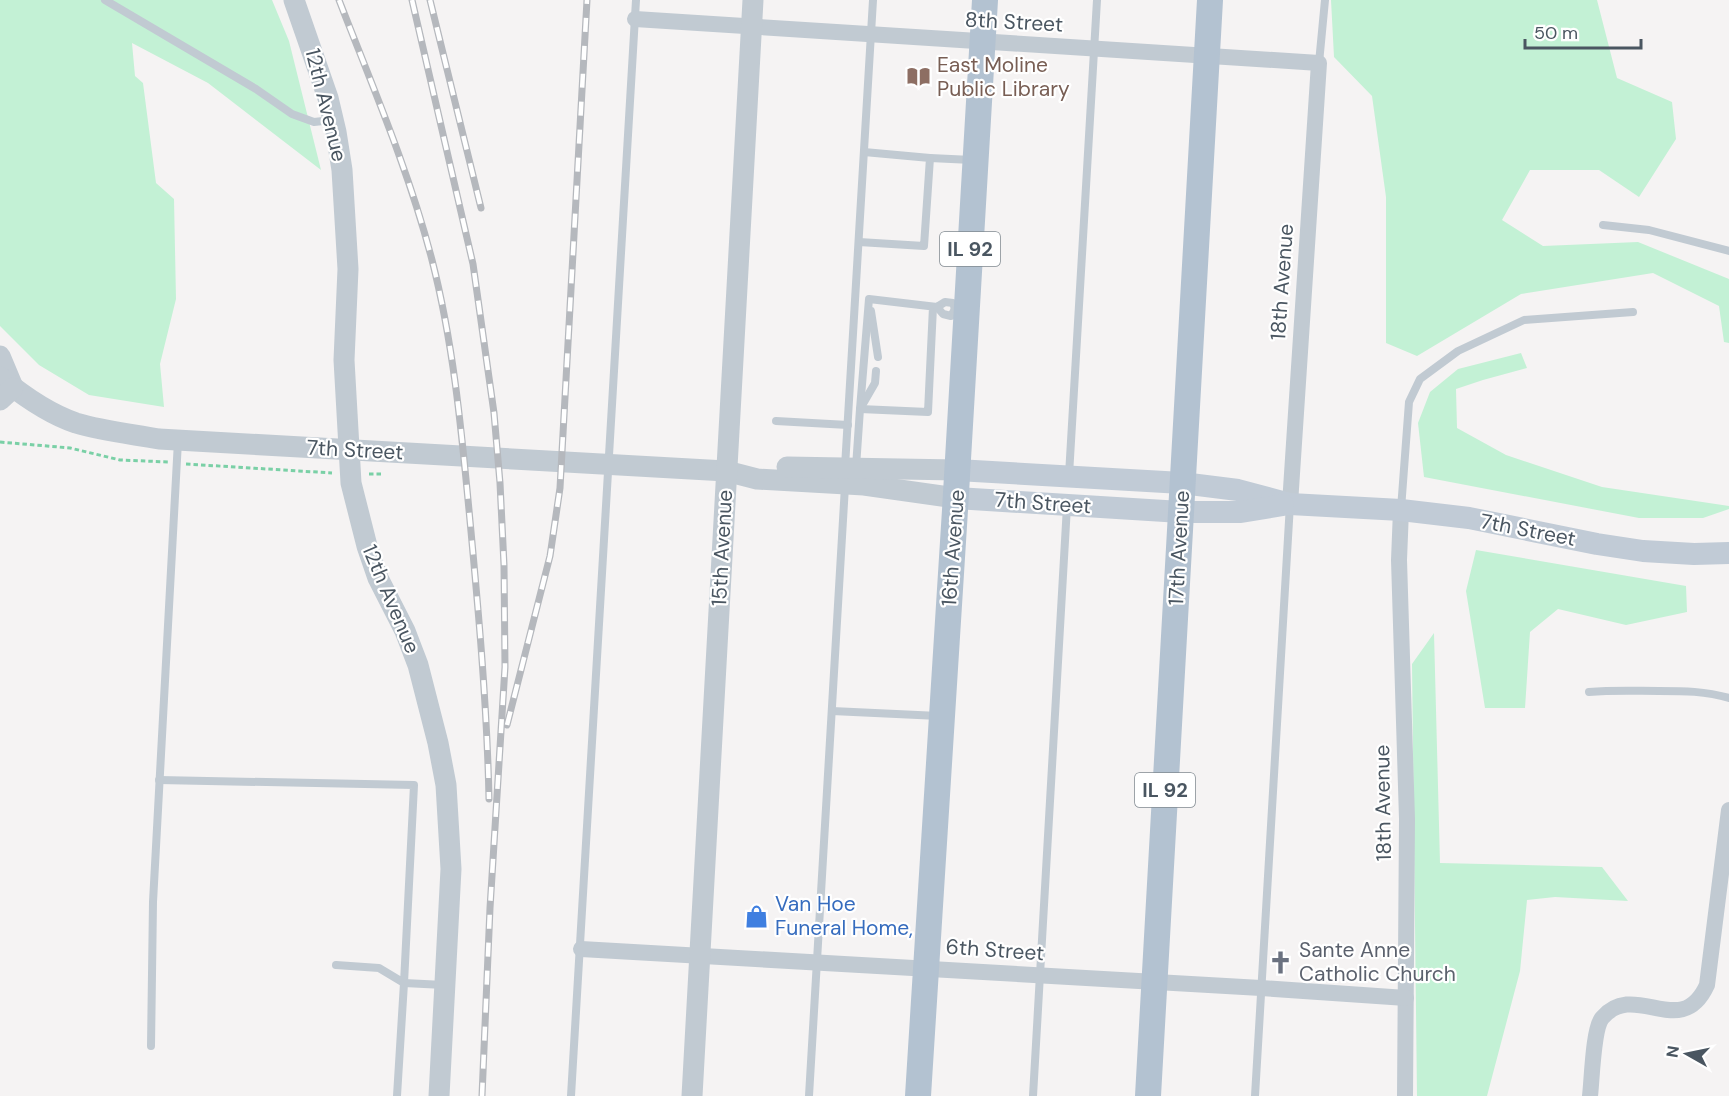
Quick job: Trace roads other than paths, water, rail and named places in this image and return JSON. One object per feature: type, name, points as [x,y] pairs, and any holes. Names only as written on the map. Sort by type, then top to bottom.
[{"type":"main road","name":"16th Avenue","points":[[918,1096],[956,498],[961,310],[975,160],[985,0]]},
{"type":"main road","name":"17th Avenue","points":[[1148,1096],[1210,0]]},
{"type":"main road","name":"7th Street","points":[[957,470],[1182,483],[1238,490],[1290,504],[1401,510],[1469,518],[1643,551],[1694,554],[1729,553]]},
{"type":"main road","name":"7th Street","points":[[956,498],[1181,512],[1242,512],[1290,504]]},
{"type":"street","name":"12th Avenue","points":[[294,0],[314,52],[333,120],[345,198],[348,269],[344,360],[351,483],[367,546],[378,578],[405,631],[418,665],[446,785],[451,869],[439,1096]]},
{"type":"street","name":"15th Avenue","points":[[692,1096],[753,0]]},
{"type":"street","name":"8th Street","points":[[635,19],[871,36],[1319,63]]},
{"type":"street","name":"18th Avenue","points":[[1290,504],[1319,63]]},
{"type":"street","points":[[0,356],[4,388]]},
{"type":"street","name":"7th Street","points":[[4,388],[75,422],[159,439],[609,463],[726,471],[757,479],[849,473],[957,470]]},
{"type":"street","name":"7th Street","points":[[849,473],[864,485],[956,498]]},
{"type":"street","name":"18th Avenue","points":[[1401,510],[1399,560],[1407,819],[1405,1096]]},
{"type":"street","points":[[1590,1096],[1597,1030],[1602,1018],[1626,1004],[1675,1010],[1687,1009],[1696,1004],[1707,985],[1729,810]]},
{"type":"street","name":"6th Street","points":[[581,949],[1406,998]]},
{"type":"lane","points":[[105,0],[256,88],[292,114],[314,122],[333,120]]},
{"type":"lane","points":[[571,1096],[636,0]]},
{"type":"lane","points":[[809,1096],[849,473],[848,425],[873,0]]},
{"type":"lane","points":[[1069,476],[1096,0]]},
{"type":"lane","points":[[1319,63],[1325,0]]},
{"type":"lane","points":[[864,153],[975,160]]},
{"type":"lane","points":[[859,242],[924,246],[930,158]]},
{"type":"lane","points":[[1603,225],[1649,230],[1729,251]]},
{"type":"lane","points":[[868,299],[935,307],[945,302],[953,303],[961,310]]},
{"type":"lane","points":[[849,473],[860,409],[868,299]]},
{"type":"lane","points":[[868,299],[878,357]]},
{"type":"lane","points":[[860,409],[928,412],[935,307]]},
{"type":"lane","points":[[1401,510],[1409,402],[1420,379],[1458,351],[1524,320],[1633,312]]},
{"type":"lane","points":[[860,409],[875,383],[876,371]]},
{"type":"lane","points":[[776,421],[848,425]]},
{"type":"lane","points":[[151,1046],[153,902],[178,440]]},
{"type":"lane","points":[[1255,1096],[1290,504]]},
{"type":"lane","points":[[1033,1096],[1067,505]]},
{"type":"lane","points":[[1589,692],[1689,691],[1729,698]]},
{"type":"lane","points":[[832,711],[942,717]]},
{"type":"lane","points":[[159,780],[414,785],[397,1096]]},
{"type":"lane","points":[[336,965],[379,968],[404,982],[445,985]]},
{"type":"railway","points":[[339,0],[389,128],[423,227],[446,322],[459,416],[479,618],[489,799]]},
{"type":"railway","points":[[412,0],[473,264],[494,413],[500,483],[505,667],[490,908],[482,1096]]},
{"type":"railway","points":[[430,0],[481,208]]},
{"type":"railway","points":[[507,725],[550,556],[560,488],[587,0]]},
{"type":"place","name":"East Moline Public Library","points":[[919,77]]},
{"type":"place","name":"Van Hoe Funeral Home,","points":[[757,916]]},
{"type":"place","name":"Sante Anne Catholic Church","points":[[1281,962]]}]
